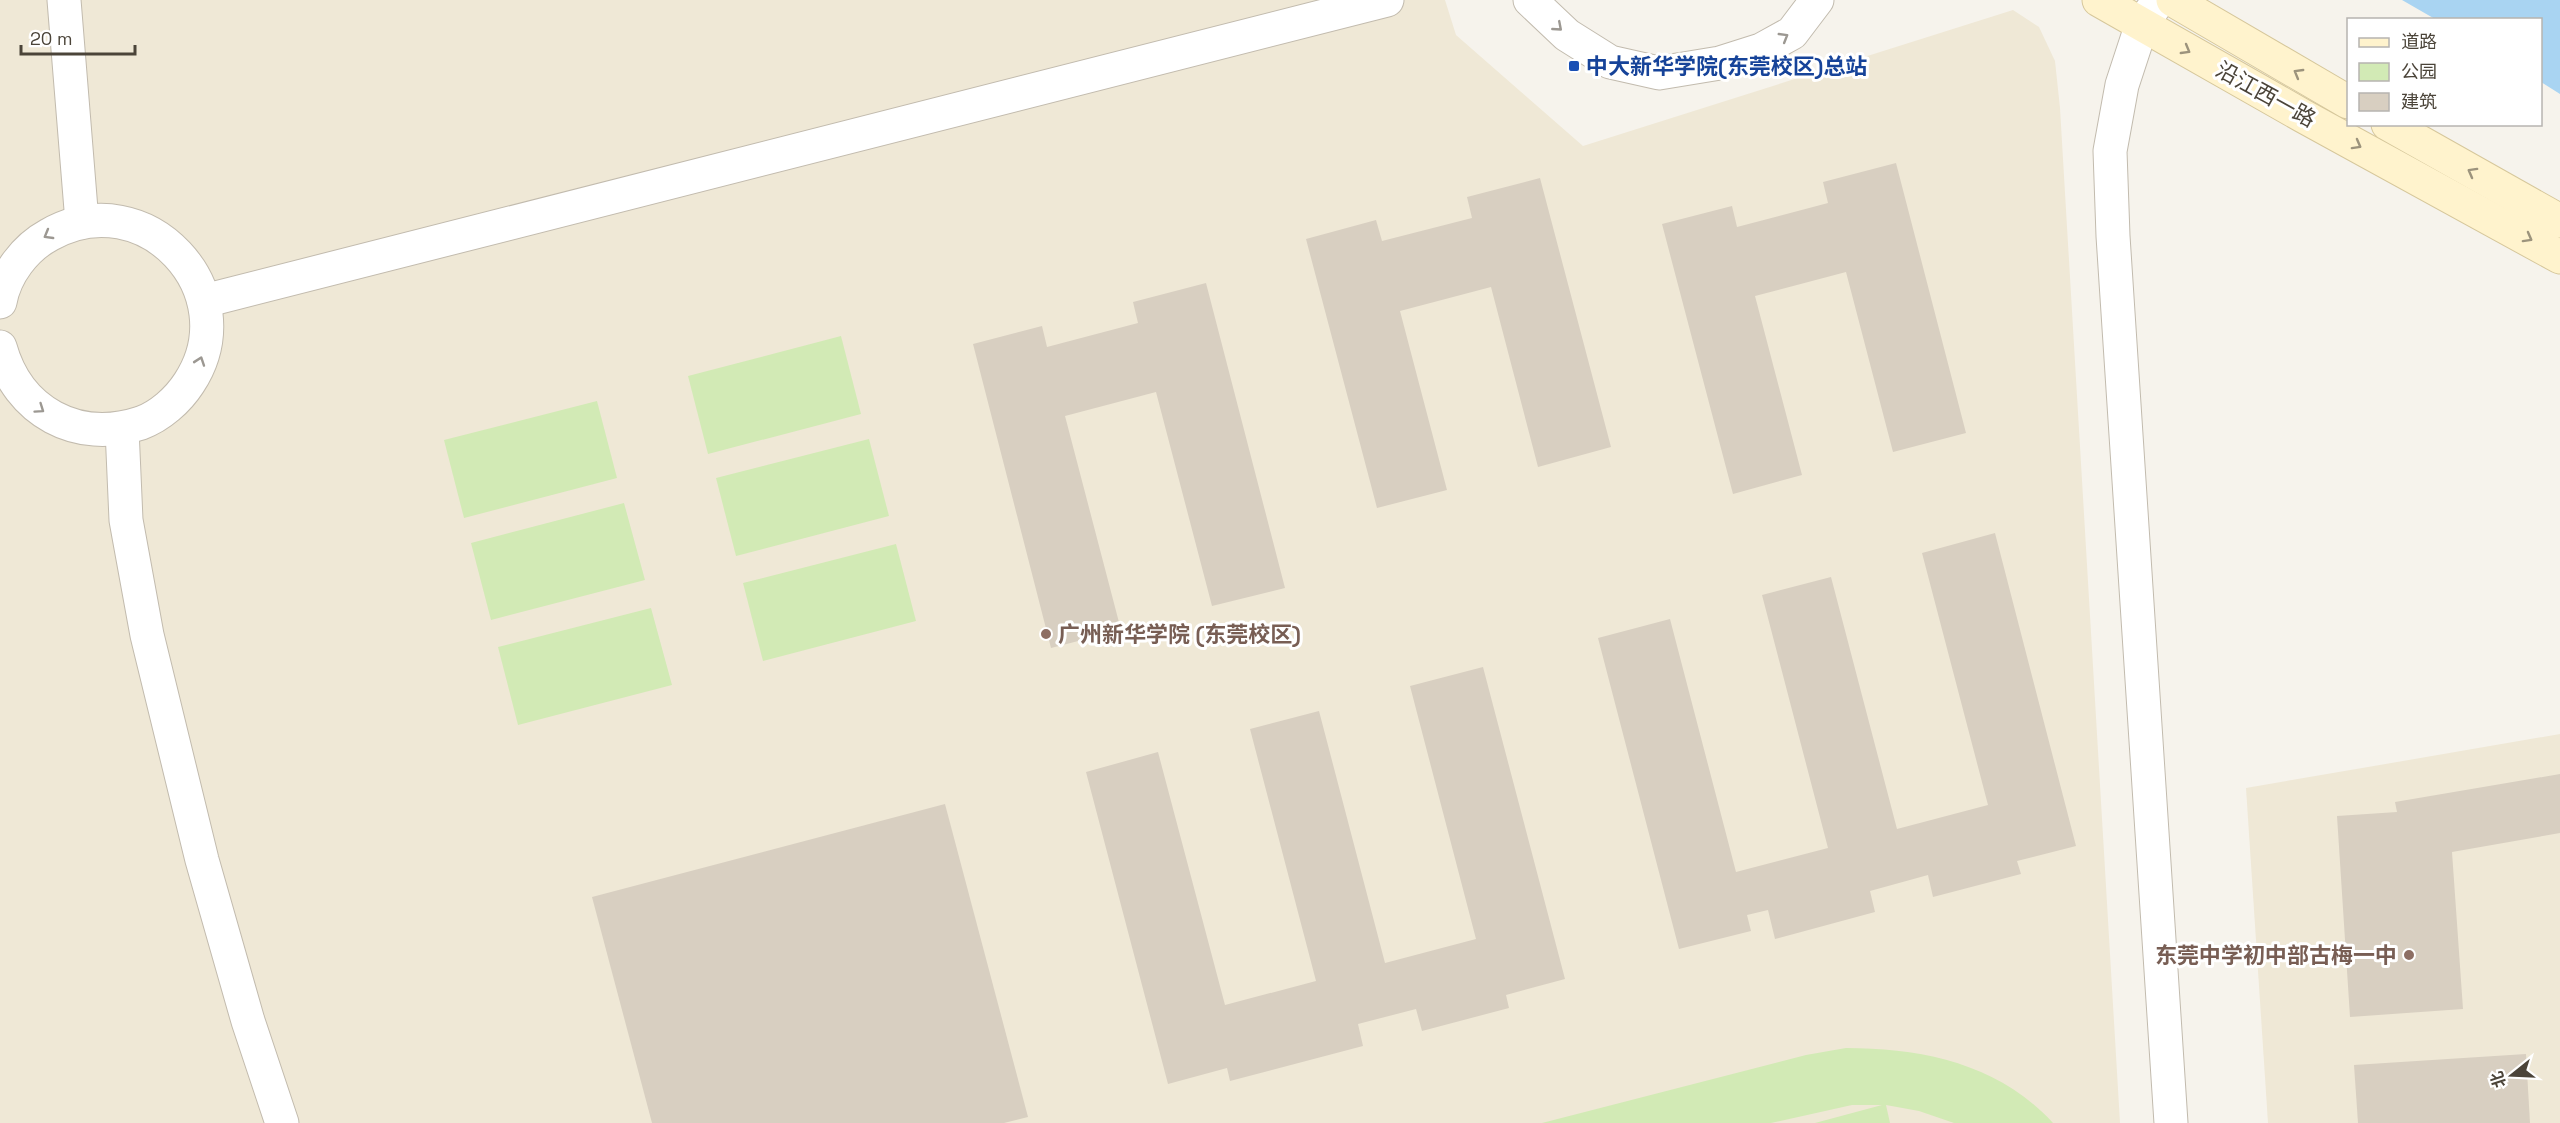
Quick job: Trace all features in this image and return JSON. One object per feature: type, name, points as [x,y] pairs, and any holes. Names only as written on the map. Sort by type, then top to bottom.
[{"type":"street","points":[[64,0],[82,222]]},
{"type":"street","points":[[204,301],[1387,0]]},
{"type":"street","points":[[1530,0],[1567,35],[1610,62],[1659,73],[1720,63],[1761,50],[1791,33],[1817,0]]},
{"type":"street","name":"沿江西一路","points":[[2099,0],[2150,12],[2560,256]]},
{"type":"street","name":"沿江西一路","points":[[2174,0],[2347,101]]},
{"type":"street","points":[[2150,12],[2122,85],[2110,151],[2113,236],[2171,1123]]},
{"type":"street","points":[[2392,126],[2560,221]]},
{"type":"street","points":[[0,302],[10,273],[40,240],[61,228],[82,222],[105,220],[128,223],[149,231],[168,244],[184,260],[196,279],[204,301],[207,325],[204,349],[196,372],[183,392],[166,409],[145,421],[122,429],[82,428],[52,417],[32,403],[16,385],[4,364],[0,347]]},
{"type":"street","points":[[122,429],[126,520],[147,635],[202,860],[248,1020],[282,1123]]},
{"type":"shaded area","name":"广州新华学院 (东莞校区)","points":[[0,0],[1445,0],[1456,35],[1583,146],[2013,10],[2039,27],[2055,61],[2060,108],[2120,1123],[0,1123]]},
{"type":"shaded area","name":"东莞中学初中部古梅一中","points":[[2560,734],[2560,1123],[2268,1123],[2246,788]]},
{"type":"green space","points":[[841,336],[861,414],[708,454],[688,376]]},
{"type":"green space","points":[[597,401],[617,478],[464,518],[444,440]]},
{"type":"green space","points":[[869,439],[889,516],[736,556],[716,478]]},
{"type":"green space","points":[[624,503],[645,580],[491,620],[471,543]]},
{"type":"green space","points":[[896,544],[916,621],[763,661],[743,583]]},
{"type":"green space","points":[[651,608],[672,685],[518,725],[498,647]]},
{"type":"green space","points":[[1846,1048],[1903,1051],[1958,1063],[2009,1086],[2053,1123],[1954,1123],[1919,1111],[1886,1105],[1890,1123],[1815,1123],[1882,1105],[1852,1105],[1771,1123],[1542,1123],[1806,1055]]},
{"type":"water","points":[[2402,0],[2560,0],[2560,94],[2542,83],[2542,18],[2433,18]]},
{"type":"building","points":[[1896,163],[1966,433],[1893,452],[1846,272],[1755,296],[1802,475],[1733,494],[1662,224],[1732,206],[1737,227],[1828,203],[1823,182]]},
{"type":"building","points":[[1540,178],[1611,447],[1538,467],[1491,287],[1400,311],[1447,490],[1377,508],[1306,239],[1376,220],[1382,241],[1472,218],[1467,197]]},
{"type":"building","points":[[1206,283],[1285,588],[1212,606],[1156,392],[1065,416],[1121,630],[1051,648],[973,344],[1042,326],[1047,347],[1138,323],[1133,302]]},
{"type":"building","points":[[1995,533],[2076,846],[2017,861],[2021,874],[1933,897],[1928,875],[1870,891],[1875,912],[1775,939],[1768,910],[1747,915],[1751,931],[1679,949],[1598,638],[1670,619],[1736,872],[1828,848],[1762,595],[1831,577],[1897,829],[1988,805],[1922,553]]},
{"type":"building","points":[[1483,667],[1565,979],[1506,995],[1509,1008],[1422,1031],[1416,1009],[1358,1024],[1363,1046],[1230,1081],[1227,1068],[1168,1084],[1086,772],[1158,752],[1225,1005],[1316,981],[1250,729],[1319,711],[1385,963],[1476,939],[1410,686]]},
{"type":"building","points":[[2560,774],[2560,833],[2452,852],[2463,1009],[2350,1017],[2337,816],[2397,812],[2395,802]]},
{"type":"building","points":[[945,804],[1028,1117],[1004,1123],[652,1123],[592,897]]},
{"type":"building","points":[[2526,1054],[2530,1123],[2358,1123],[2354,1065]]},
{"type":"place","name":"中大新华学院(东莞校区)总站","points":[[1574,66]]},
{"type":"place","name":"广州新华学院 (东莞校区)","points":[[1046,634]]},
{"type":"place","name":"东莞中学初中部古梅一中","points":[[2409,955]]}]
